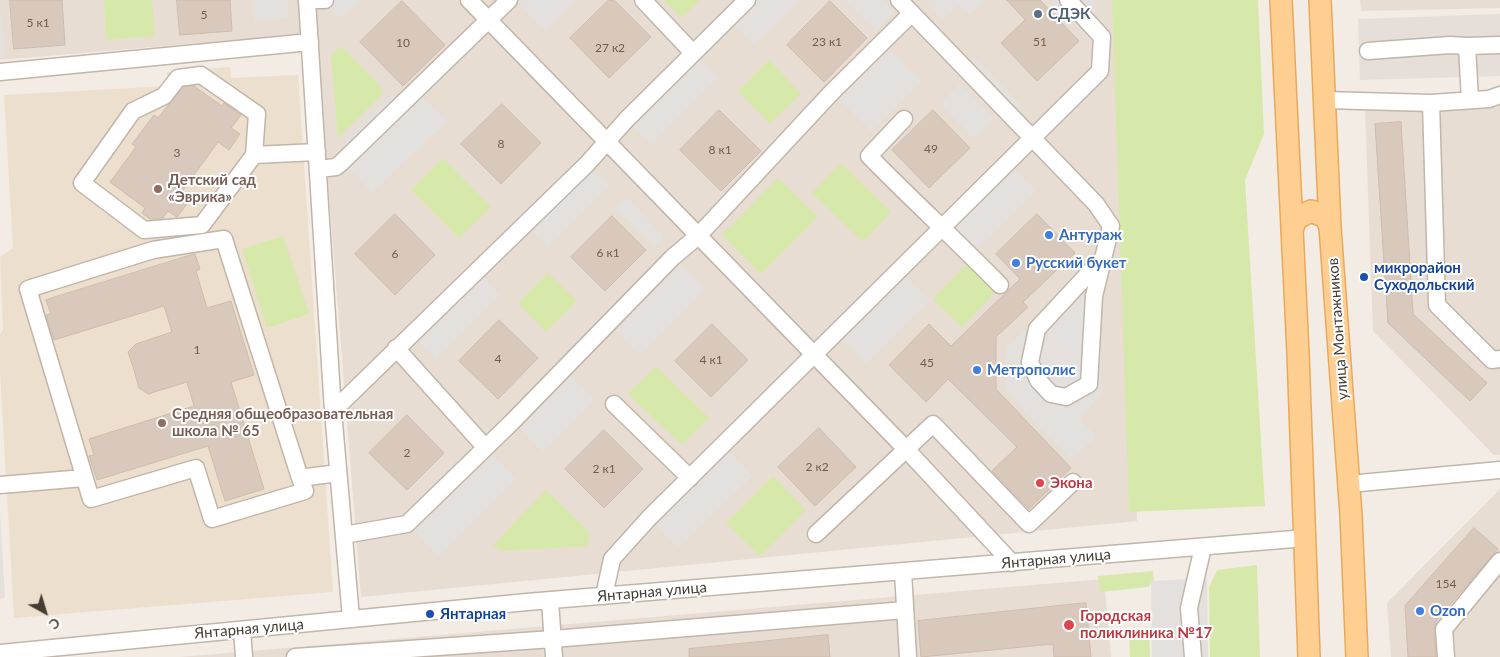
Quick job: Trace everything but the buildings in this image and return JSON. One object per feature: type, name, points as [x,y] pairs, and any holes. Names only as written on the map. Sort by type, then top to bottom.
[{"type":"main road","points":[[1281,0],[1306,538],[1309,657]]},
{"type":"main road","name":"улица Монтажников","points":[[1320,0],[1330,227],[1349,484],[1357,657]]},
{"type":"main road","points":[[1292,230],[1293,224],[1300,215],[1311,211],[1326,217],[1330,227]]},
{"type":"street","points":[[325,0],[307,0],[332,411],[351,618]]},
{"type":"street","points":[[469,0],[906,449],[1012,562]]},
{"type":"street","points":[[318,169],[336,167],[342,163],[509,0]]},
{"type":"street","points":[[642,0],[693,53]]},
{"type":"street","points":[[332,411],[607,142],[626,120],[747,0]]},
{"type":"street","points":[[899,0],[1096,204],[1111,226],[1094,296],[1089,384],[1066,398],[1051,394],[1038,380],[1030,362],[1037,329],[1102,259]]},
{"type":"street","points":[[604,596],[612,559],[649,518],[944,228],[1100,71],[1102,37],[1080,7],[1068,0]]},
{"type":"street","points":[[344,535],[407,524],[673,257],[698,236],[832,92],[912,13]]},
{"type":"street","points":[[0,72],[310,42]]},
{"type":"street","points":[[1368,51],[1450,45],[1500,45]]},
{"type":"street","points":[[1467,46],[1470,100]]},
{"type":"street","points":[[201,75],[257,114],[254,155],[202,225],[144,230],[82,183],[133,111],[164,96],[178,78],[201,75]]},
{"type":"street","points":[[1325,100],[1431,103],[1470,100],[1500,95]]},
{"type":"street","points":[[1431,103],[1437,305],[1492,360],[1500,359]]},
{"type":"street","points":[[904,119],[869,156],[924,213],[944,228],[1000,284]]},
{"type":"street","points":[[254,155],[317,152]]},
{"type":"street","points":[[224,239],[300,478],[305,491],[212,519],[196,468],[91,499],[28,289],[153,250],[224,239]]},
{"type":"street","points":[[396,348],[485,447]]},
{"type":"street","points":[[614,404],[690,478]]},
{"type":"street","points":[[816,534],[933,424],[1030,524],[1073,482]]},
{"type":"street","points":[[1349,484],[1500,470]]},
{"type":"street","points":[[300,478],[338,473]]},
{"type":"street","points":[[0,484],[84,478]]},
{"type":"street","name":"Янтарная улица","points":[[0,653],[550,600],[1306,538]]},
{"type":"street","points":[[1193,657],[1189,608],[1203,547]]},
{"type":"street","points":[[1446,657],[1444,629],[1500,561]]},
{"type":"street","points":[[903,572],[908,657]]},
{"type":"street","points":[[550,600],[554,657]]},
{"type":"street","points":[[295,657],[553,639],[905,610]]},
{"type":"street","points":[[242,630],[244,657]]},
{"type":"shaded area","points":[[0,0],[1113,0],[1137,521],[361,597],[316,33],[0,60]]},
{"type":"shaded area","points":[[0,0],[5,57],[0,58]]},
{"type":"shaded area","points":[[252,0],[288,0],[289,18],[254,21]]},
{"type":"shaded area","points":[[332,0],[360,0],[341,19],[332,12]]},
{"type":"shaded area","points":[[521,0],[576,0],[545,31],[518,3]]},
{"type":"shaded area","points":[[747,0],[799,0],[754,45],[727,19]]},
{"type":"shaded area","points":[[844,0],[882,0],[895,12],[876,31]]},
{"type":"shaded area","points":[[933,0],[984,1],[969,15],[959,5],[943,20],[928,5]]},
{"type":"shaded area","points":[[1050,0],[1095,0],[1098,49]]},
{"type":"shaded area","points":[[1360,0],[1500,0],[1500,8],[1361,11]]},
{"type":"shaded area","points":[[1500,14],[1500,76],[1360,80],[1358,19]]},
{"type":"shaded area","points":[[882,43],[921,82],[871,132],[832,92]]},
{"type":"shaded area","points":[[693,53],[718,78],[651,145],[626,120]]},
{"type":"shaded area","points":[[975,57],[1021,104],[1016,114],[964,60]]},
{"type":"shaded area","name":"Средняя общеобразовательная школа № 65","points":[[230,67],[231,78],[298,75],[333,592],[14,618],[0,371],[0,334],[3,330],[0,257],[13,248],[4,95],[167,86],[167,72]]},
{"type":"shaded area","points":[[959,84],[993,118],[973,138],[940,104]]},
{"type":"shaded area","points":[[392,94],[409,111],[423,97],[448,121],[372,193],[338,157],[346,150],[346,138]]},
{"type":"shaded area","points":[[1500,101],[1500,455],[1494,455],[1373,331],[1365,108]]},
{"type":"shaded area","points":[[1008,163],[1036,191],[971,255],[943,228]]},
{"type":"shaded area","points":[[587,164],[609,186],[548,247],[525,224]]},
{"type":"shaded area","points":[[627,197],[665,237],[656,247],[615,209]]},
{"type":"shaded area","points":[[673,257],[705,289],[640,355],[608,323]]},
{"type":"shaded area","points":[[1102,259],[1101,394],[1080,419],[1097,437],[1071,460],[1006,391],[1006,348]]},
{"type":"shaded area","points":[[476,269],[500,294],[437,359],[411,334]]},
{"type":"shaded area","points":[[899,270],[930,301],[866,364],[836,333]]},
{"type":"shaded area","points":[[564,369],[595,399],[543,452],[512,422]]},
{"type":"shaded area","points":[[723,445],[753,476],[678,548],[649,518]]},
{"type":"shaded area","points":[[485,447],[517,479],[439,557],[407,524]]},
{"type":"shaded area","points":[[1500,489],[1500,657],[1391,657],[1387,603]]},
{"type":"shaded area","points":[[0,513],[5,597],[0,599]]},
{"type":"shaded area","points":[[1207,578],[1208,657],[1152,657],[1151,581]]},
{"type":"shaded area","points":[[1104,579],[1111,657],[180,657]]},
{"type":"green space","points":[[104,0],[152,0],[155,36],[106,40]]},
{"type":"green space","points":[[664,0],[700,0],[681,18]]},
{"type":"green space","points":[[1112,0],[1258,0],[1264,134],[1245,180],[1265,506],[1129,512]]},
{"type":"green space","points":[[341,46],[381,86],[382,95],[338,138],[331,56]]},
{"type":"green space","points":[[769,60],[801,94],[770,124],[738,91]]},
{"type":"green space","points":[[443,158],[491,207],[459,238],[411,190]]},
{"type":"green space","points":[[841,163],[891,212],[863,242],[812,193]]},
{"type":"green space","points":[[778,178],[818,217],[761,274],[722,235]]},
{"type":"green space","points":[[283,236],[309,314],[267,328],[242,249]]},
{"type":"green space","points":[[968,263],[997,291],[962,327],[933,299]]},
{"type":"green space","points":[[548,273],[577,301],[546,332],[518,303]]},
{"type":"green space","points":[[656,366],[709,418],[682,445],[628,394]]},
{"type":"green space","points":[[773,476],[806,510],[760,556],[726,523]]},
{"type":"green space","points":[[546,490],[589,532],[588,546],[503,551],[493,545]]},
{"type":"green space","points":[[1257,565],[1260,657],[1210,657],[1209,587],[1217,570]]},
{"type":"green space","points":[[1153,571],[1154,580],[1148,587],[1100,592],[1098,576]]},
{"type":"green space","points":[[1129,630],[1149,630],[1150,657],[1130,657]]},
{"type":"place","name":"СДЭК","points":[[1038,14]]},
{"type":"place","name":"Детский сад «Эврика»","points":[[158,189]]},
{"type":"place","name":"Антураж","points":[[1049,235]]},
{"type":"place","name":"Русский букет","points":[[1016,263]]},
{"type":"place","name":"микрорайон Суходольский","points":[[1364,277]]},
{"type":"place","name":"Метрополис","points":[[977,370]]},
{"type":"place","name":"Средняя общеобразовательная школа № 65","points":[[162,423]]},
{"type":"place","name":"Экона","points":[[1040,483]]},
{"type":"place","name":"Ozon","points":[[1420,611]]},
{"type":"place","name":"Янтарная","points":[[430,614]]},
{"type":"place","name":"Городская поликлиника №17","points":[[1069,625]]}]
